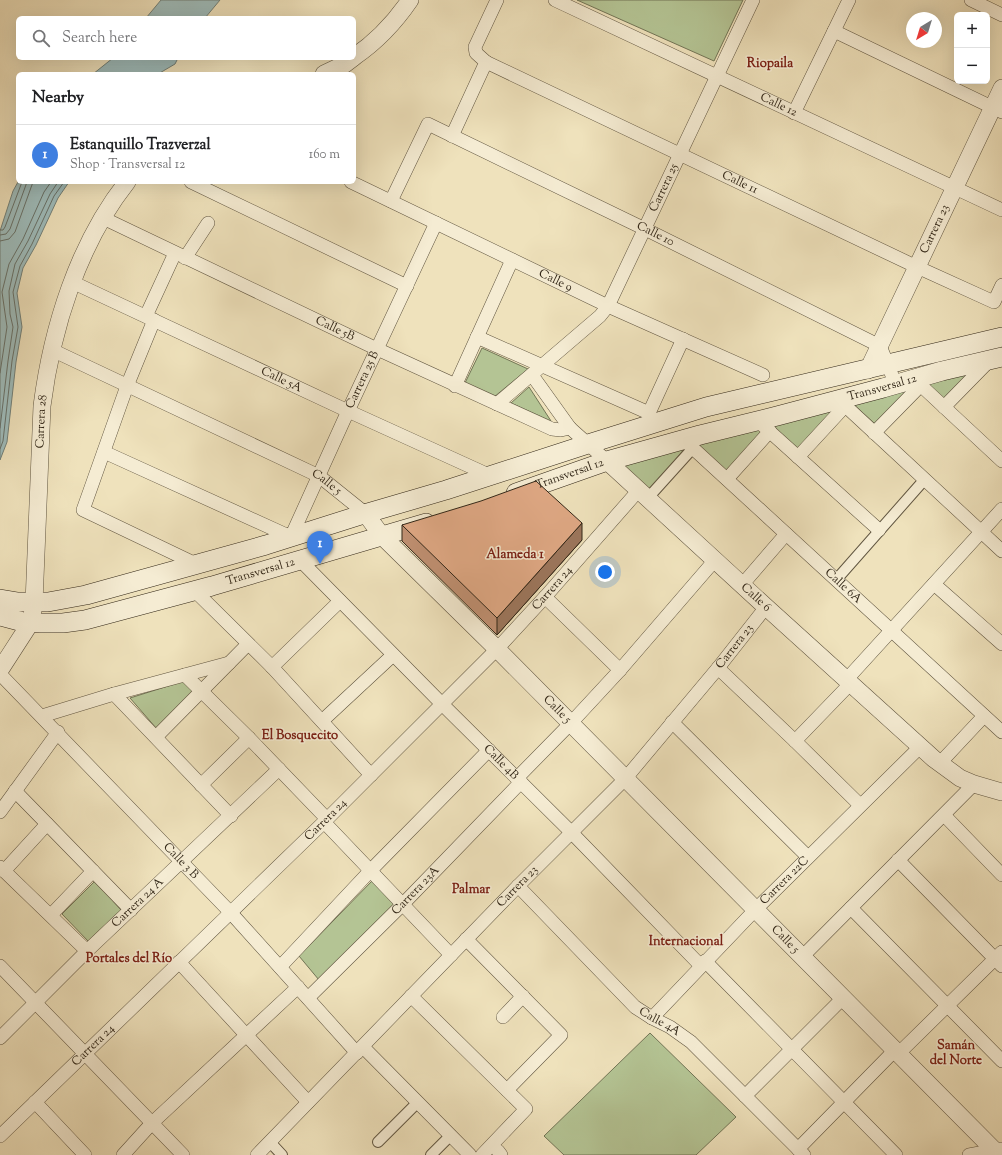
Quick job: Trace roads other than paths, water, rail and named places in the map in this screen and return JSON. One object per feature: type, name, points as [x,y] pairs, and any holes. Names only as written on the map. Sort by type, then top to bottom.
[{"type":"main road","name":"Transversal 12","points":[[0,599],[34,603],[63,601],[86,595],[291,537],[365,513],[446,490],[706,407],[868,370],[1002,337]]},
{"type":"main road","name":"Transversal 12","points":[[498,500],[607,461],[764,426],[896,385],[917,382],[942,371],[998,359]]},
{"type":"main road","name":"Transversal 12","points":[[0,616],[23,622],[63,623],[85,620],[300,560],[441,518]]},
{"type":"street","points":[[356,56],[390,26],[410,0]]},
{"type":"street","points":[[452,136],[486,62],[476,53],[475,47],[497,0]]},
{"type":"street","name":"Calle 12","points":[[555,0],[1002,210]]},
{"type":"street","name":"Carrera 25","points":[[497,404],[600,316],[608,306],[753,0]]},
{"type":"street","points":[[794,113],[849,0]]},
{"type":"street","points":[[971,0],[1002,15]]},
{"type":"street","points":[[834,31],[997,110]]},
{"type":"street","points":[[328,72],[349,60]]},
{"type":"street","name":"Calle 11","points":[[486,62],[917,267],[994,302],[1002,285]]},
{"type":"street","name":"Carrera 23","points":[[868,370],[954,187],[997,110],[1002,88]]},
{"type":"street","name":"Calle 10","points":[[392,201],[428,124],[645,229],[880,346]]},
{"type":"street","name":"Carrera 28","points":[[0,670],[31,622],[34,603],[42,406],[46,376],[52,350],[72,282],[80,262],[103,218],[126,184]]},
{"type":"street","points":[[195,184],[406,286]]},
{"type":"street","name":"Calle 9","points":[[355,184],[608,306],[763,375]]},
{"type":"street","name":"Calle 5B","points":[[103,218],[455,386],[552,429],[561,430],[570,428]]},
{"type":"street","points":[[196,564],[83,510],[150,318],[180,255],[208,223]]},
{"type":"street","name":"Carrera 25 B","points":[[291,537],[436,223]]},
{"type":"street","points":[[455,386],[512,260]]},
{"type":"street","name":"Calle 5A","points":[[72,282],[491,476]]},
{"type":"street","points":[[477,337],[649,413],[683,339]]},
{"type":"street","points":[[880,346],[896,385]]},
{"type":"street","name":"Calle 5","points":[[52,350],[319,476],[365,513],[382,536],[497,649],[897,1052],[999,1152]]},
{"type":"street","points":[[944,407],[998,359]]},
{"type":"street","name":"Calle 6","points":[[532,375],[570,428],[940,764],[960,778],[974,784],[1002,792]]},
{"type":"street","points":[[874,433],[917,382],[1002,462]]},
{"type":"street","points":[[798,457],[842,402],[1002,551]]},
{"type":"street","points":[[727,479],[764,426],[880,530]]},
{"type":"street","points":[[643,495],[688,444]]},
{"type":"street","name":"Calle 6A","points":[[688,444],[1002,732]]},
{"type":"street","points":[[104,452],[291,537]]},
{"type":"street","points":[[836,580],[925,479]]},
{"type":"street","name":"Carrera 24","points":[[0,1136],[326,821],[497,649],[643,495]]},
{"type":"street","points":[[795,741],[1002,509]]},
{"type":"street","points":[[742,585],[786,534]]},
{"type":"street","name":"Calle 4B","points":[[300,560],[442,704],[703,964],[792,1049],[896,1155]]},
{"type":"street","name":"Carrera 23A","points":[[308,998],[403,904],[519,780],[620,670],[715,560]]},
{"type":"street","points":[[934,584],[1002,644]]},
{"type":"street","points":[[194,590],[272,667],[371,775]]},
{"type":"street","points":[[545,597],[620,670]]},
{"type":"street","points":[[272,667],[340,602]]},
{"type":"street","name":"Carrera 23","points":[[257,1155],[466,939],[625,779],[718,668],[766,607]]},
{"type":"street","points":[[156,737],[248,644]]},
{"type":"street","points":[[322,721],[393,655]]},
{"type":"street","points":[[42,716],[114,694],[229,663]]},
{"type":"street","points":[[718,668],[860,805]]},
{"type":"street","name":"Calle 3 B","points":[[0,674],[58,732],[231,913],[308,998],[360,1050],[418,1102],[470,1155]]},
{"type":"street","points":[[185,675],[279,769],[451,955]]},
{"type":"street","points":[[114,694],[231,816]]},
{"type":"street","points":[[940,764],[984,716]]},
{"type":"street","points":[[672,722],[808,857]]},
{"type":"street","points":[[0,812],[58,732]]},
{"type":"street","points":[[202,785],[249,738]]},
{"type":"street","name":"Carrera 22C","points":[[652,1018],[755,910],[921,746]]},
{"type":"street","points":[[280,967],[371,870],[489,750]]},
{"type":"street","name":"Carrera 24 A","points":[[0,1038],[87,951],[279,769]]},
{"type":"street","points":[[802,957],[974,784]]},
{"type":"street","points":[[15,791],[131,910]]},
{"type":"street","points":[[944,815],[1002,875]]},
{"type":"street","points":[[47,824],[2,869],[87,951]]},
{"type":"street","points":[[801,1152],[844,1102],[947,1005],[1000,959],[898,860]]},
{"type":"street","points":[[51,916],[93,871]]},
{"type":"street","name":"Calle 4A","points":[[518,886],[635,1007],[670,1027],[691,1042],[801,1152]]},
{"type":"street","points":[[851,908],[1002,1060]]},
{"type":"street","points":[[466,939],[561,1035],[507,1090]]},
{"type":"street","points":[[179,962],[308,1102]]},
{"type":"street","points":[[0,966],[183,1155]]},
{"type":"street","points":[[123,1155],[152,1123],[298,987]]},
{"type":"street","points":[[411,996],[526,1109],[482,1155]]},
{"type":"street","points":[[503,1017],[523,996]]},
{"type":"street","points":[[745,1096],[843,998]]},
{"type":"street","points":[[35,1102],[85,1155]]},
{"type":"street","points":[[378,1142],[418,1102]]},
{"type":"street","points":[[431,1155],[451,1136]]},
{"type":"street","points":[[270,1142],[282,1155]]},
{"type":"street","points":[[969,1155],[999,1152]]},
{"type":"water","points":[[161,0],[220,0],[207,16],[148,16]]},
{"type":"water","points":[[110,60],[177,60],[175,64],[161,72],[96,72]]},
{"type":"water","points":[[17,184],[68,184],[58,198],[36,245],[23,268],[17,293],[22,327],[16,362],[7,442],[0,460],[0,231],[13,191]]},
{"type":"place","name":"Estanquillo Trazverzal","points":[[320,564]]},
{"type":"district","name":"Riopaila","points":[[770,64]]},
{"type":"district","name":"Alameda 1","points":[[515,555]]},
{"type":"district","name":"El Bosquecito","points":[[300,736]]},
{"type":"district","name":"Palmar","points":[[471,890]]},
{"type":"district","name":"Internacional","points":[[686,942]]},
{"type":"district","name":"Portales del Río","points":[[129,959]]},
{"type":"district","name":"Samán del Norte","points":[[956,1054]]}]
